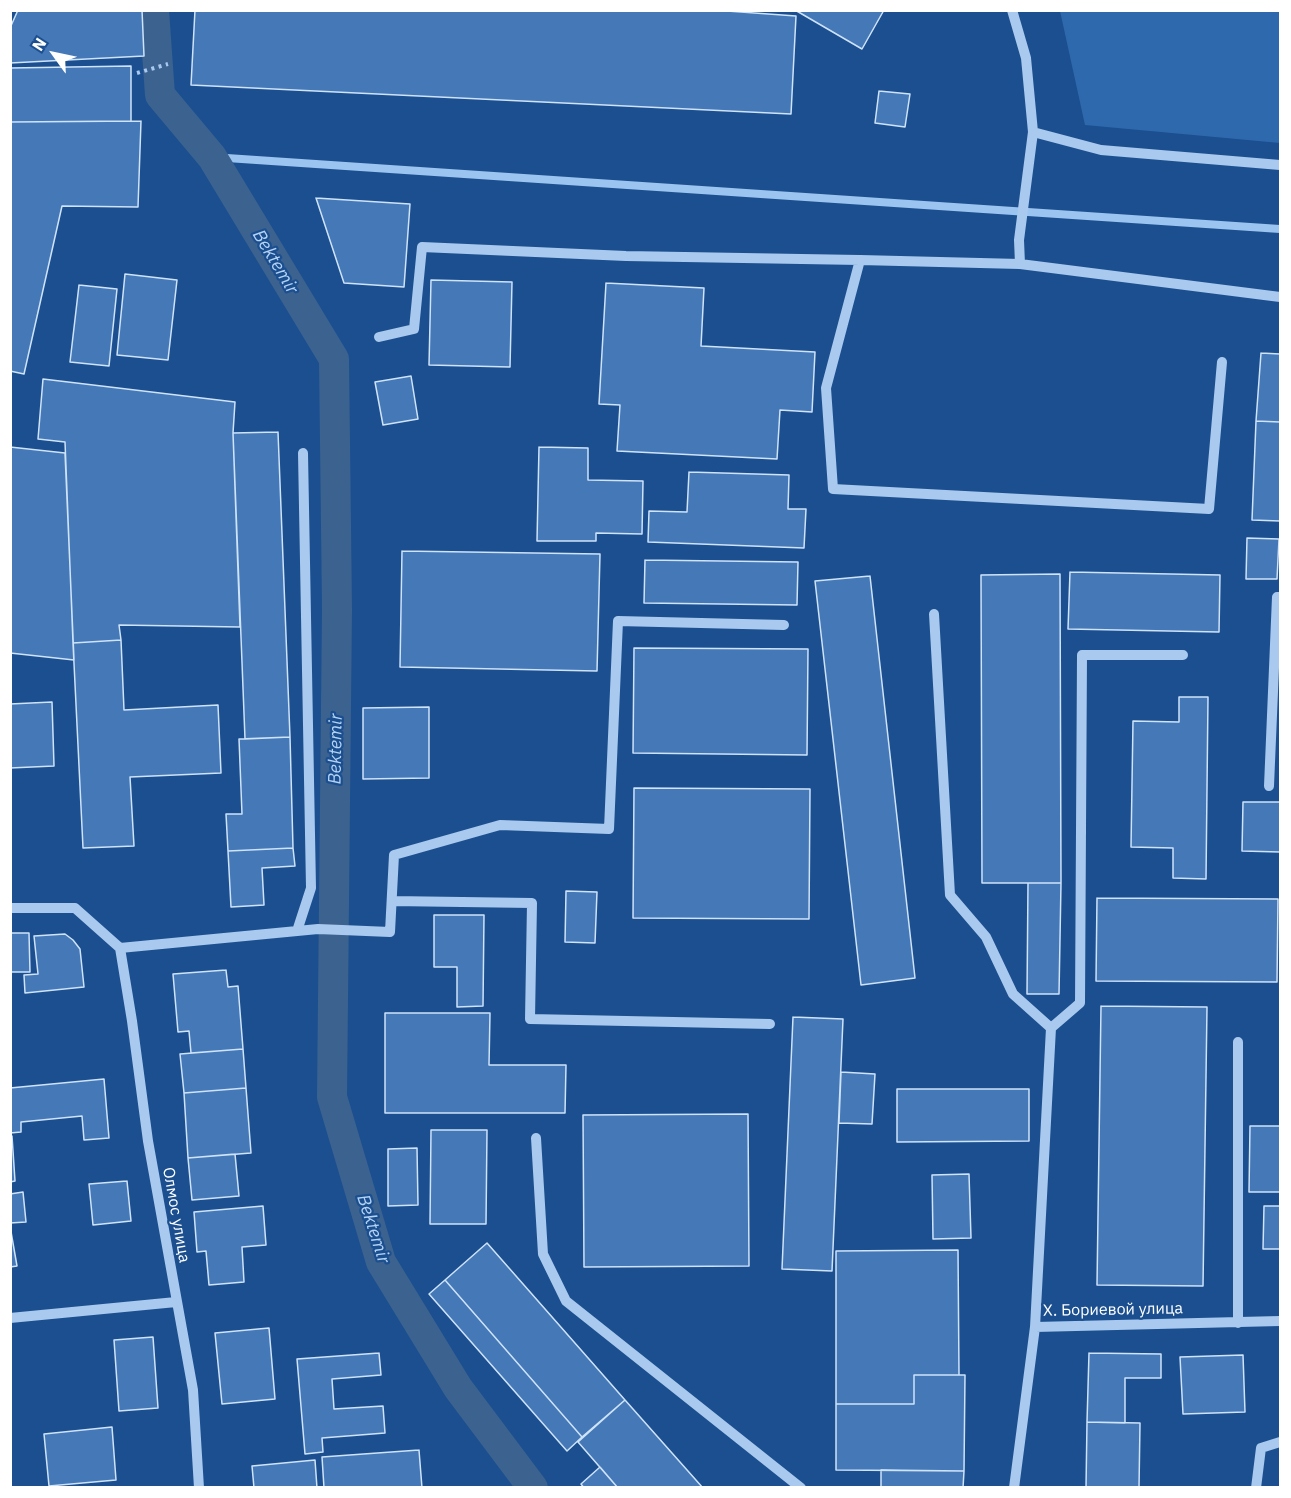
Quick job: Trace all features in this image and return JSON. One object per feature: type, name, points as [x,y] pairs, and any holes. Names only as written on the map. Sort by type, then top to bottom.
[{"type":"street","points":[[1012,10],[1026,58],[1033,132],[1018,240],[1020,264]]},
{"type":"street","points":[[1033,132],[1101,150],[1281,165]]},
{"type":"street","points":[[379,337],[414,329],[422,247],[626,256],[1020,264],[1281,297]]},
{"type":"street","points":[[860,260],[826,388],[833,489],[1209,509],[1222,363]]},
{"type":"street","points":[[297,931],[311,888],[303,453]]},
{"type":"street","points":[[1269,786],[1276,720],[1277,597],[1281,597]]},
{"type":"street","points":[[934,614],[950,895],[986,937],[1013,994],[1051,1028]]},
{"type":"street","points":[[10,908],[75,908],[120,948],[318,929],[390,932],[394,855],[500,825],[609,829],[618,621],[784,625]]},
{"type":"street","points":[[1035,1327],[1051,1028],[1080,1003],[1082,655],[1183,655]]},
{"type":"street","points":[[392,901],[532,903],[530,1019],[770,1024]]},
{"type":"street","name":"Олмос улица","points":[[120,948],[148,1141],[193,1390],[199,1488]]},
{"type":"street","points":[[1238,1323],[1239,1042]]},
{"type":"street","points":[[536,1138],[543,1254],[566,1301],[801,1488]]},
{"type":"street","points":[[10,1318],[176,1302]]},
{"type":"street","name":"Х. Бориевой улица","points":[[1014,1488],[1035,1327],[1281,1321]]},
{"type":"street","points":[[1256,1488],[1261,1448],[1281,1443]]},
{"type":"path","points":[[137,73],[168,64]]},
{"type":"shaded area","points":[[1060,11],[1280,11],[1280,143],[1085,125]]},
{"type":"building","points":[[18,10],[142,10],[144,56],[10,63],[10,28]]},
{"type":"building","points":[[195,10],[713,10],[796,16],[791,114],[191,85]]},
{"type":"building","points":[[795,10],[884,10],[862,49]]},
{"type":"building","points":[[131,66],[131,121],[10,122],[10,68]]},
{"type":"building","points":[[879,91],[910,94],[905,127],[875,123]]},
{"type":"building","points":[[141,121],[138,207],[62,206],[24,374],[10,371],[10,122]]},
{"type":"building","points":[[316,198],[410,204],[404,287],[344,283]]},
{"type":"building","points":[[125,274],[177,280],[168,360],[117,355]]},
{"type":"building","points":[[431,280],[512,282],[510,367],[429,365]]},
{"type":"building","points":[[606,283],[704,288],[701,346],[815,352],[812,412],[780,410],[777,459],[617,451],[620,405],[599,404]]},
{"type":"building","points":[[79,285],[117,289],[109,366],[70,362]]},
{"type":"building","points":[[1261,353],[1280,354],[1280,422],[1256,421]]},
{"type":"building","points":[[411,376],[418,419],[383,425],[375,382]]},
{"type":"building","points":[[43,379],[235,402],[233,433],[240,627],[119,625],[121,640],[73,643],[65,442],[38,439]]},
{"type":"building","points":[[1256,421],[1280,422],[1280,521],[1252,520]]},
{"type":"building","points":[[278,432],[290,737],[245,739],[233,433]]},
{"type":"building","points":[[10,447],[65,453],[74,660],[10,653]]},
{"type":"building","points":[[539,447],[588,448],[588,480],[643,481],[642,534],[596,533],[596,541],[537,541]]},
{"type":"building","points":[[689,472],[789,475],[788,509],[806,509],[804,548],[648,542],[649,511],[687,512]]},
{"type":"building","points":[[1247,538],[1279,539],[1277,579],[1246,579]]},
{"type":"building","points":[[402,551],[600,554],[597,671],[400,667]]},
{"type":"building","points":[[645,560],[798,562],[797,605],[644,603]]},
{"type":"building","points":[[1070,572],[1220,575],[1219,632],[1068,629]]},
{"type":"building","points":[[1060,574],[1061,883],[982,883],[981,575]]},
{"type":"building","points":[[870,576],[915,978],[861,985],[815,581]]},
{"type":"building","points":[[121,640],[124,710],[218,705],[221,773],[130,777],[134,846],[83,848],[73,643]]},
{"type":"building","points":[[634,648],[808,649],[807,755],[633,753]]},
{"type":"building","points":[[1179,697],[1208,697],[1206,879],[1173,878],[1173,848],[1131,847],[1133,721],[1179,722]]},
{"type":"building","points":[[52,702],[54,766],[10,768],[10,704]]},
{"type":"building","points":[[429,707],[429,778],[363,779],[363,708]]},
{"type":"building","points":[[290,737],[293,848],[228,851],[226,814],[242,814],[239,739]]},
{"type":"building","points":[[634,788],[810,789],[809,919],[633,918]]},
{"type":"building","points":[[1243,802],[1280,802],[1280,852],[1242,851]]},
{"type":"building","points":[[293,848],[295,866],[262,868],[264,905],[231,907],[228,851]]},
{"type":"building","points":[[1028,883],[1061,883],[1059,994],[1027,994]]},
{"type":"building","points":[[566,891],[597,892],[595,943],[565,942]]},
{"type":"building","points":[[1097,898],[1278,899],[1277,982],[1096,981]]},
{"type":"building","points":[[434,915],[484,915],[483,1006],[457,1007],[457,967],[434,967]]},
{"type":"building","points":[[10,933],[29,933],[30,972],[10,972]]},
{"type":"building","points":[[65,934],[80,949],[84,987],[25,993],[24,975],[38,974],[34,936]]},
{"type":"building","points":[[226,970],[228,987],[238,986],[243,1049],[191,1053],[189,1031],[178,1032],[173,974]]},
{"type":"building","points":[[1101,1006],[1207,1007],[1203,1286],[1097,1285]]},
{"type":"building","points":[[385,1013],[490,1013],[489,1065],[566,1065],[565,1113],[385,1113]]},
{"type":"building","points":[[793,1017],[843,1019],[832,1271],[782,1269]]},
{"type":"building","points":[[243,1049],[246,1088],[184,1093],[180,1054]]},
{"type":"building","points":[[841,1072],[875,1074],[872,1124],[839,1123]]},
{"type":"building","points":[[104,1079],[109,1138],[84,1140],[82,1116],[21,1122],[21,1132],[10,1133],[10,1088]]},
{"type":"building","points":[[246,1088],[251,1153],[188,1158],[184,1093]]},
{"type":"building","points":[[897,1089],[1029,1089],[1029,1141],[897,1142]]},
{"type":"building","points":[[748,1114],[749,1266],[584,1267],[583,1115]]},
{"type":"building","points":[[1250,1126],[1280,1126],[1280,1192],[1249,1192]]},
{"type":"building","points":[[431,1130],[487,1130],[486,1224],[430,1224]]},
{"type":"building","points":[[10,1136],[12,1136],[15,1181],[10,1182]]},
{"type":"building","points":[[417,1148],[418,1205],[388,1206],[388,1149]]},
{"type":"building","points":[[235,1154],[239,1196],[192,1200],[188,1158]]},
{"type":"building","points":[[969,1174],[971,1238],[933,1239],[932,1175]]},
{"type":"building","points":[[127,1181],[131,1221],[93,1225],[89,1184]]},
{"type":"building","points":[[23,1192],[26,1222],[10,1223],[10,1194]]},
{"type":"building","points":[[263,1206],[266,1245],[242,1247],[244,1282],[209,1285],[206,1251],[197,1252],[194,1212]]},
{"type":"building","points":[[1264,1206],[1280,1206],[1280,1249],[1263,1249]]},
{"type":"building","points":[[10,1226],[17,1266],[10,1267]]},
{"type":"building","points":[[487,1243],[625,1400],[582,1437],[445,1280]]},
{"type":"building","points":[[958,1250],[959,1375],[914,1375],[914,1404],[836,1404],[836,1251]]},
{"type":"building","points":[[445,1280],[582,1437],[567,1451],[429,1294]]},
{"type":"building","points":[[269,1328],[275,1399],[222,1404],[215,1333]]},
{"type":"building","points":[[153,1337],[158,1408],[119,1411],[114,1340]]},
{"type":"building","points":[[379,1353],[381,1375],[332,1379],[334,1409],[383,1406],[385,1433],[322,1438],[323,1452],[305,1454],[297,1359]]},
{"type":"building","points":[[1089,1353],[1161,1354],[1161,1378],[1125,1378],[1125,1423],[1087,1422]]},
{"type":"building","points":[[1243,1355],[1245,1412],[1183,1414],[1180,1357]]},
{"type":"building","points":[[914,1375],[965,1375],[964,1471],[836,1470],[836,1404],[914,1404]]},
{"type":"building","points":[[625,1400],[703,1488],[618,1488],[578,1442]]},
{"type":"building","points":[[1087,1422],[1140,1423],[1139,1488],[1086,1488]]},
{"type":"building","points":[[112,1427],[116,1480],[49,1486],[44,1434]]},
{"type":"building","points":[[419,1450],[422,1488],[324,1488],[322,1457]]},
{"type":"building","points":[[315,1460],[317,1488],[254,1488],[252,1466]]},
{"type":"building","points":[[600,1467],[618,1488],[584,1488],[581,1484]]},
{"type":"building","points":[[881,1470],[964,1471],[963,1488],[881,1488]]},
{"type":"waterway","name":"Bektemir","points":[[154,10],[160,95],[212,157],[334,359],[337,609],[332,1097],[381,1262],[458,1388],[533,1488]]},
{"type":"waterway","points":[[212,157],[1280,229]]}]
